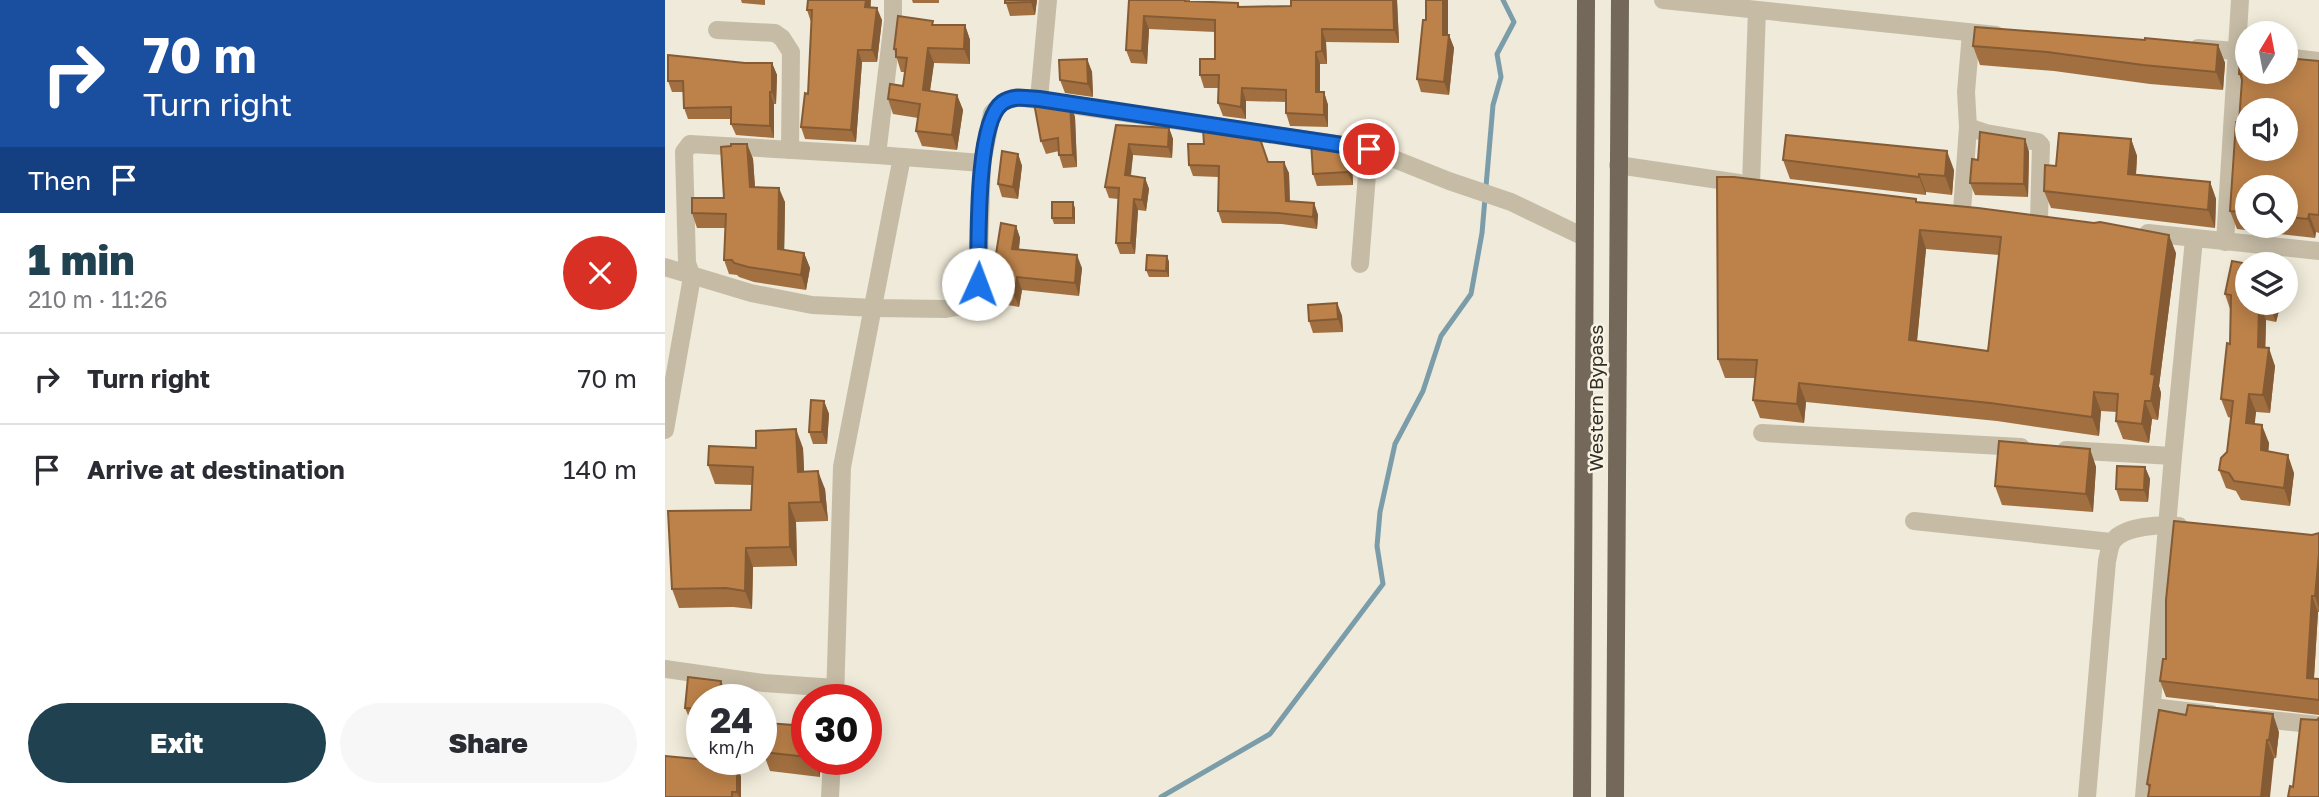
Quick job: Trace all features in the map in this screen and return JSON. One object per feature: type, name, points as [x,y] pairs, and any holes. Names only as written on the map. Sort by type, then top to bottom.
[{"type":"main road","name":"Western Bypass","points":[[1582,797],[1586,0]]},
{"type":"main road","name":"Western Bypass","points":[[1615,797],[1619,0]]},
{"type":"street","points":[[877,155],[893,21],[893,0]]},
{"type":"street","points":[[1039,99],[1048,0]]},
{"type":"street","points":[[1663,0],[2011,36]]},
{"type":"street","points":[[2240,0],[2241,21]]},
{"type":"street","points":[[1618,165],[1757,185],[1757,10]]},
{"type":"street","points":[[717,30],[775,33],[791,51],[790,150]]},
{"type":"street","points":[[1962,211],[1971,33]]},
{"type":"street","points":[[2185,47],[2235,51]]},
{"type":"street","points":[[2298,59],[2319,61]]},
{"type":"street","points":[[2225,242],[2239,84]]},
{"type":"street","points":[[665,267],[751,293],[812,305],[874,309],[946,309],[963,306],[971,298],[978,284],[982,163],[992,113],[1003,102],[1017,97],[1369,149],[1511,202],[1584,237]]},
{"type":"street","points":[[1968,127],[2038,142],[2041,145],[2039,220]]},
{"type":"street","points":[[665,430],[692,277],[687,263],[684,152],[690,144],[982,163]]},
{"type":"street","points":[[1360,264],[1369,149]]},
{"type":"street","points":[[835,684],[842,467],[902,157]]},
{"type":"street","points":[[2130,231],[2319,251]]},
{"type":"street","points":[[2144,797],[2194,239]]},
{"type":"street","points":[[1762,433],[2173,456]]},
{"type":"street","points":[[1914,521],[2111,542]]},
{"type":"street","points":[[2087,797],[2107,561],[2111,542],[2123,531],[2168,524],[2195,527]]},
{"type":"street","points":[[665,669],[791,687]]},
{"type":"street","points":[[2151,707],[2319,726]]},
{"type":"street","points":[[830,797],[831,775]]},
{"type":"building","points":[[808,0],[866,0],[865,7],[877,8],[872,50],[858,50],[851,130],[801,127],[805,93],[808,94],[812,10],[807,10]]},
{"type":"building","points":[[1005,0],[1031,0],[1031,2],[1005,3]]},
{"type":"building","points":[[1129,0],[1238,3],[1238,7],[1291,6],[1291,0],[1393,0],[1394,30],[1322,29],[1322,51],[1316,52],[1316,92],[1324,92],[1324,115],[1286,113],[1286,90],[1242,88],[1241,107],[1218,103],[1219,75],[1200,75],[1200,59],[1215,59],[1215,20],[1144,16],[1142,51],[1126,50]]},
{"type":"building","points":[[1426,0],[1443,0],[1443,35],[1449,35],[1444,82],[1417,79],[1423,20],[1426,20]]},
{"type":"building","points":[[898,16],[933,21],[932,25],[965,25],[964,49],[928,48],[923,90],[957,95],[952,135],[916,131],[920,104],[888,99],[890,84],[903,86],[907,58],[896,57],[894,49]]},
{"type":"building","points":[[1975,27],[2218,45],[2216,72],[1973,46]]},
{"type":"building","points":[[668,55],[772,63],[770,126],[731,124],[731,107],[684,108],[683,81],[668,81]]},
{"type":"building","points":[[1087,59],[1088,84],[1060,80],[1059,60]]},
{"type":"building","points":[[2298,59],[2319,61],[2319,215],[2309,214],[2308,219],[2298,218],[2298,175],[2235,175],[2235,211],[2230,211],[2235,137],[2235,161],[2298,161],[2298,98],[2241,98],[2242,84],[2298,84]]},
{"type":"building","points":[[1044,101],[1070,104],[1073,155],[1059,155],[1058,138],[1041,141],[1034,103]]},
{"type":"building","points":[[1116,125],[1169,128],[1168,147],[1129,144],[1125,175],[1145,178],[1142,200],[1134,199],[1131,243],[1116,243],[1119,188],[1105,187]]},
{"type":"building","points":[[1203,129],[1258,133],[1268,162],[1284,162],[1286,201],[1314,203],[1313,217],[1218,211],[1219,166],[1189,165],[1188,144],[1204,144]]},
{"type":"building","points":[[1980,132],[2025,139],[2024,184],[1970,183],[1972,159],[1978,160]]},
{"type":"building","points":[[2059,133],[2131,139],[2128,174],[2210,182],[2208,210],[2044,191],[2045,165],[2056,166]]},
{"type":"building","points":[[1786,135],[1947,151],[1945,176],[1919,174],[1919,177],[1783,160]]},
{"type":"building","points":[[1311,141],[1347,145],[1348,172],[1313,174]]},
{"type":"building","points":[[747,144],[750,187],[779,188],[778,249],[804,253],[801,275],[748,267],[732,260],[724,260],[726,214],[692,213],[692,198],[724,198],[721,147]]},
{"type":"building","points":[[1002,151],[1018,154],[1013,187],[998,184]]},
{"type":"building","points":[[1717,177],[2100,222],[2169,235],[2151,374],[2155,375],[2151,401],[2145,401],[2142,424],[2116,421],[2118,394],[2094,392],[2092,417],[1990,403],[1799,383],[1797,404],[1753,400],[1757,360],[1718,359]],"holes":[[[1920,230],[2001,237],[1988,351],[1909,340]]]},
{"type":"building","points":[[1052,202],[1073,202],[1073,218],[1052,218]]},
{"type":"building","points":[[1001,223],[1016,226],[1012,249],[1077,255],[1075,283],[1017,277],[1014,295],[990,291]]},
{"type":"building","points":[[1147,255],[1167,256],[1166,271],[1146,270]]},
{"type":"building","points":[[2232,261],[2235,262],[2235,315],[2259,315],[2258,347],[2269,348],[2263,395],[2249,394],[2246,423],[2262,425],[2261,450],[2288,455],[2284,488],[2234,481],[2229,473],[2219,470],[2221,458],[2227,452],[2233,401],[2221,399],[2227,343],[2230,344],[2231,295],[2225,294]]},
{"type":"building","points":[[1337,303],[1338,319],[1309,321],[1308,305]]},
{"type":"building","points":[[811,400],[824,401],[822,432],[809,432]]},
{"type":"building","points":[[796,429],[798,472],[818,471],[821,502],[789,503],[790,547],[746,548],[745,591],[726,588],[672,589],[668,511],[751,510],[753,467],[708,465],[709,446],[756,448],[756,431]]},
{"type":"building","points":[[1999,441],[2090,449],[2086,494],[1995,486]]},
{"type":"building","points":[[2117,466],[2145,467],[2144,490],[2116,489]]},
{"type":"building","points":[[2174,521],[2312,535],[2319,533],[2307,678],[2319,679],[2319,700],[2160,681],[2163,659],[2166,659],[2166,600]]},
{"type":"building","points":[[688,677],[721,681],[721,684],[687,684]]},
{"type":"building","points":[[2188,705],[2273,714],[2267,740],[2261,797],[2148,797],[2150,785],[2147,784],[2159,710],[2186,715]]},
{"type":"building","points":[[2319,718],[2319,797],[2288,797],[2290,786],[2293,787],[2301,719]]},
{"type":"building","points":[[777,724],[791,725],[791,755],[777,754]]},
{"type":"building","points":[[665,756],[686,758],[686,775],[737,775],[737,792],[732,792],[732,797],[665,797]]},
{"type":"waterway","points":[[1161,797],[1270,734],[1383,584],[1377,546],[1380,512],[1395,444],[1423,391],[1441,336],[1471,294],[1482,233],[1493,105],[1501,77],[1497,54],[1514,22],[1503,0]]},
{"type":"route","points":[[978,284],[982,163],[992,113],[1003,102],[1017,97],[1369,149]]}]
